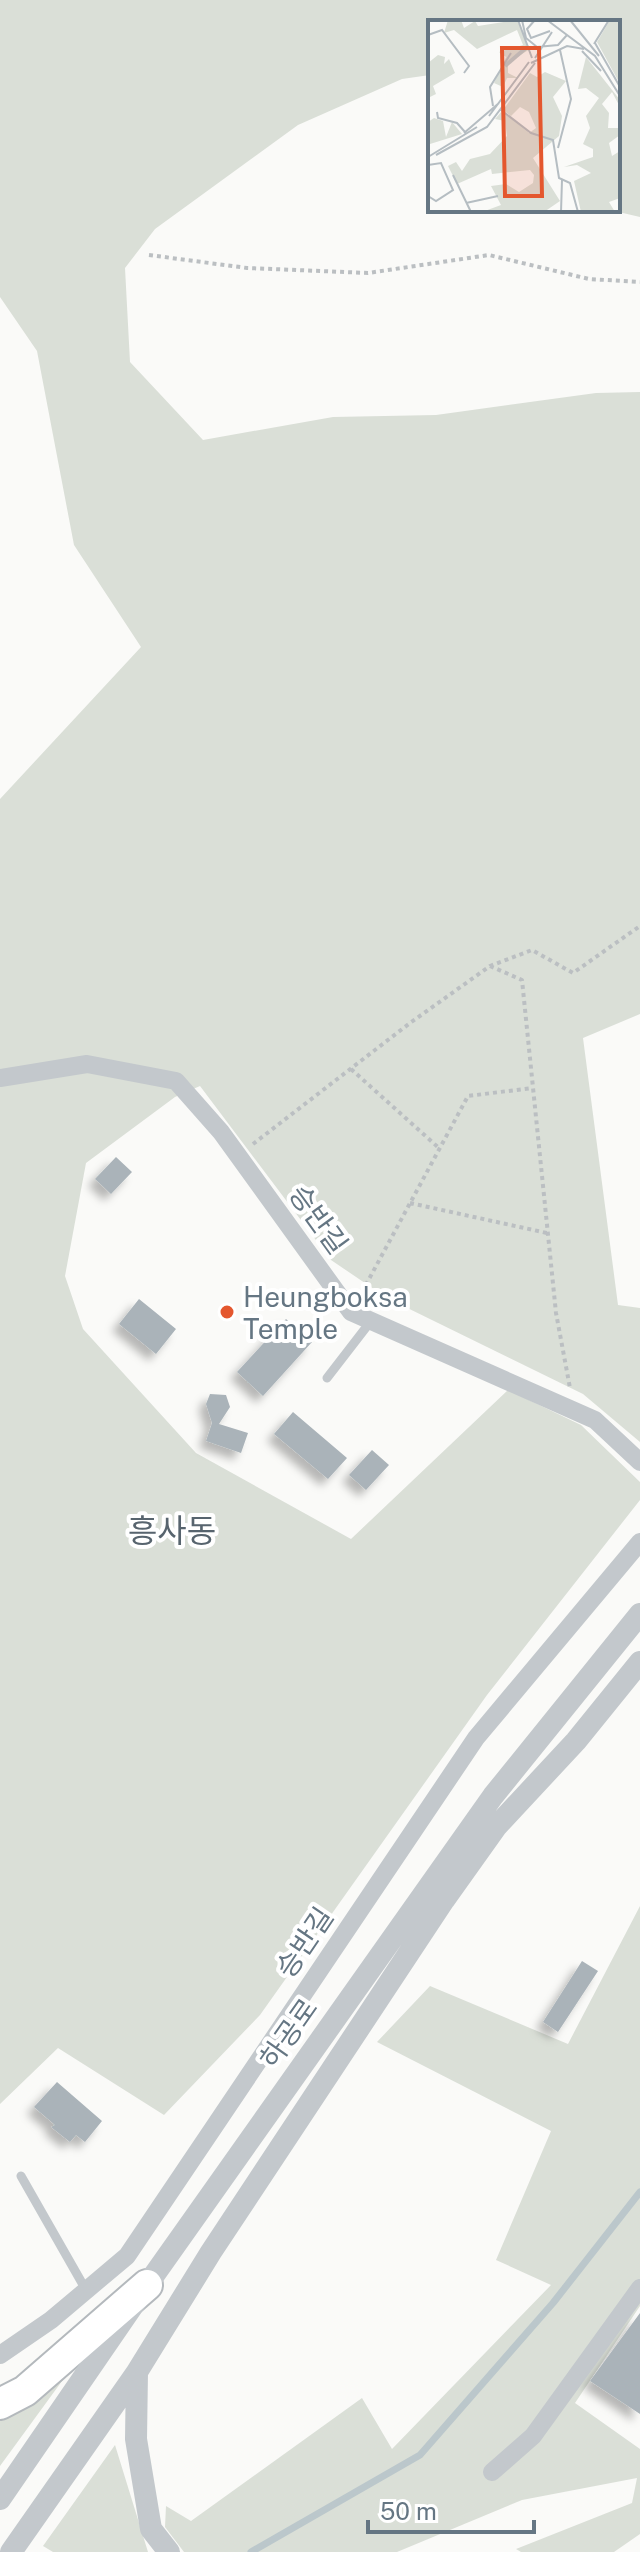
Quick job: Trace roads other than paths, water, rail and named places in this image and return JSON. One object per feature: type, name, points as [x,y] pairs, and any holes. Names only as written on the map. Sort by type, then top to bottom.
[{"type":"highway","points":[[0,2404],[25,2391],[147,2285]]},
{"type":"street","name":"승반길","points":[[0,1078],[87,1064],[176,1081],[221,1132],[351,1312],[595,1420],[640,1462]]},
{"type":"street","name":"승반길","points":[[0,2355],[51,2320],[127,2256],[476,1738],[640,1542]]},
{"type":"street","name":"하공로","points":[[0,2499],[147,2285],[493,1796],[640,1614]]},
{"type":"street","name":"하공로","points":[[11,2552],[137,2372],[211,2252],[444,1900],[496,1827],[576,1741],[640,1662]]},
{"type":"street","points":[[492,2472],[533,2436],[640,2288]]},
{"type":"street","points":[[137,2372],[136,2439],[151,2529],[169,2552]]},
{"type":"lane","points":[[327,1378],[371,1321]]},
{"type":"lane","points":[[21,2176],[86,2290]]},
{"type":"waterway","points":[[251,2552],[420,2455],[553,2303],[640,2192]]},
{"type":"place","name":"Heungboksa Temple","points":[[227,1312]]},
{"type":"district","name":"흥사동","points":[[172,1530]]}]
